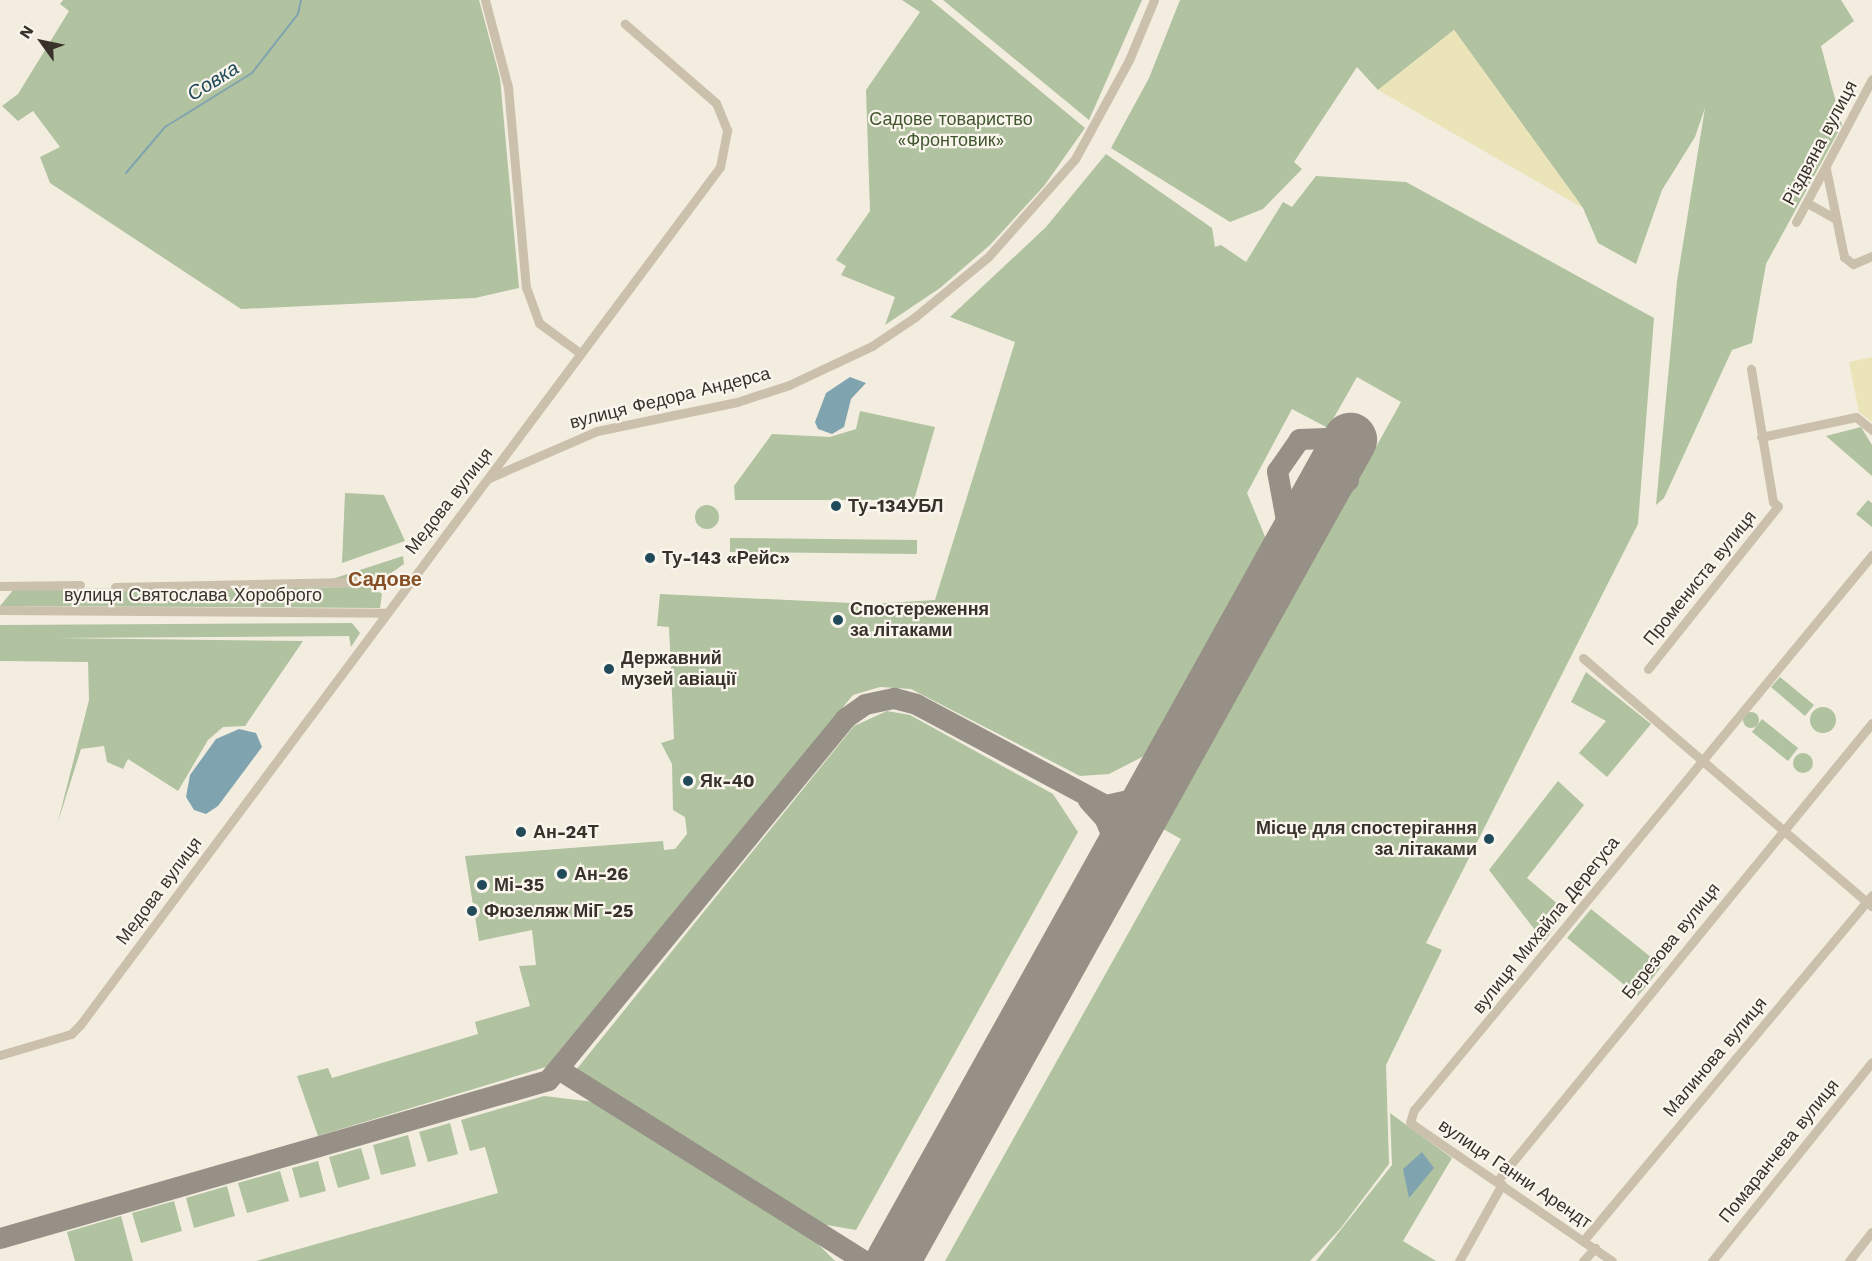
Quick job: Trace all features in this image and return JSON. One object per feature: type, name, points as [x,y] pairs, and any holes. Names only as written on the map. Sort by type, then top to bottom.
[{"type":"street","points":[[485,0],[508,87],[526,287],[539,323],[580,353]]},
{"type":"street","name":"вулиця Федора Андерса","points":[[487,480],[597,431],[737,402],[789,385],[872,346],[923,311],[988,257],[1075,159],[1130,60],[1154,0]]},
{"type":"street","name":"Медова вулиця","points":[[0,1055],[71,1034],[80,1024],[408,581],[487,480],[720,167],[728,146],[728,130],[708,91],[625,24]]},
{"type":"street","name":"Різдвяна вулиця","points":[[1796,222],[1809,204],[1872,79]]},
{"type":"street","points":[[1826,169],[1844,257],[1853,264],[1872,256]]},
{"type":"street","points":[[1809,204],[1836,219]]},
{"type":"street","name":"Промениста вулиця","points":[[1648,669],[1778,506],[1761,437],[1751,369]]},
{"type":"street","points":[[1761,437],[1856,417],[1872,430]]},
{"type":"street","name":"вулиця Михайла Дерегуса","points":[[1413,1110],[1872,555]]},
{"type":"street","name":"вулиця Святослава Хороброго","points":[[115,586],[408,581]]},
{"type":"street","name":"вулиця Святослава Хороброго","points":[[0,586],[80,585]]},
{"type":"street","name":"вулиця Святослава Хороброго","points":[[0,610],[386,613]]},
{"type":"street","points":[[1582,658],[1870,901]]},
{"type":"street","name":"Березова вулиця","points":[[1459,1261],[1499,1182],[1872,723]]},
{"type":"street","name":"Малинова вулиця","points":[[1583,1241],[1870,901]]},
{"type":"street","name":"Помаранчева вулиця","points":[[1713,1261],[1872,1062]]},
{"type":"street","name":"вулиця Ганни Арендт","points":[[1413,1110],[1410,1122],[1612,1261]]},
{"type":"street","points":[[1849,1261],[1872,1232]]},
{"type":"street","points":[[1583,1261],[1595,1248]]},
{"type":"green space","points":[[63,0],[479,0],[500,78],[519,288],[475,298],[241,309],[50,183],[40,157],[60,147],[33,111],[18,121],[2,106],[18,94],[69,11],[60,4]]},
{"type":"green space","name":"Садове товариство «Фронтовик»","points":[[902,0],[931,0],[1085,128],[1044,186],[990,245],[940,288],[885,325],[895,297],[841,275],[846,266],[836,260],[870,211],[866,90],[920,12]]},
{"type":"green space","points":[[943,0],[1142,0],[1089,120]]},
{"type":"green space","points":[[1180,0],[1841,0],[1854,21],[1821,46],[1842,125],[1766,264],[1752,343],[1732,350],[1664,498],[1656,505],[1677,281],[1705,108],[1695,137],[1662,190],[1636,264],[1598,243],[1583,208],[1454,30],[1378,90],[1357,67],[1294,162],[1302,169],[1263,209],[1230,222],[1111,148],[1149,78]]},
{"type":"green space","points":[[1106,154],[1212,228],[1215,247],[1221,245],[1246,262],[1283,202],[1292,207],[1316,176],[1406,182],[1654,318],[1638,524],[1426,943],[1442,950],[1386,1065],[1389,1164],[1340,1229],[1310,1261],[945,1261],[1181,839],[1163,829],[1401,402],[1357,377],[1328,428],[1292,409],[1247,493],[1266,539],[1146,755],[1109,774],[1080,776],[911,689],[880,687],[853,695],[546,1067],[318,1136],[297,1076],[328,1068],[332,1078],[478,1034],[475,1022],[530,1006],[519,966],[536,965],[532,930],[479,941],[465,856],[663,841],[664,850],[675,849],[687,834],[685,817],[673,810],[672,764],[661,743],[674,739],[669,627],[657,626],[660,594],[872,604],[935,600],[1015,342],[950,317],[1046,227]]},
{"type":"green space","points":[[860,411],[935,427],[914,500],[735,500],[734,486],[772,434],[830,437],[856,429]]},
{"type":"green space","points":[[1861,427],[1872,445],[1872,476],[1826,436]]},
{"type":"green space","points":[[345,493],[384,495],[405,541],[342,563]]},
{"type":"green space","points":[[1868,500],[1872,503],[1872,527],[1856,514]]},
{"type":"green space","points":[[707,505],[715,509],[719,517],[715,525],[707,529],[699,525],[695,517],[699,509]]},
{"type":"green space","points":[[730,538],[917,540],[917,554],[730,552]]},
{"type":"green space","points":[[403,556],[404,564],[381,580],[304,579],[332,579]]},
{"type":"green space","points":[[373,587],[382,594],[380,608],[0,606],[14,589]]},
{"type":"green space","points":[[352,623],[360,633],[351,647],[349,636],[56,638],[303,641],[245,726],[223,727],[208,740],[178,791],[128,759],[123,769],[107,762],[104,746],[81,749],[57,825],[89,700],[88,662],[0,661],[0,625]]},
{"type":"green space","points":[[1586,672],[1651,724],[1607,777],[1579,753],[1606,721],[1571,702]]},
{"type":"green space","points":[[1780,677],[1814,705],[1805,716],[1771,687]]},
{"type":"green space","points":[[1823,707],[1832,711],[1836,720],[1832,729],[1823,733],[1814,729],[1810,720],[1814,711]]},
{"type":"green space","points":[[887,711],[910,715],[1053,794],[1078,832],[856,1230],[821,1224],[576,1070],[854,726]]},
{"type":"green space","points":[[1748,712],[1754,712],[1759,720],[1757,726],[1748,728],[1743,723],[1743,717]]},
{"type":"green space","points":[[1762,719],[1798,748],[1788,761],[1752,732]]},
{"type":"green space","points":[[1799,753],[1807,753],[1813,759],[1813,767],[1807,773],[1799,773],[1793,767],[1793,759]]},
{"type":"green space","points":[[1558,781],[1584,805],[1527,878],[1566,911],[1544,942],[1489,870]]},
{"type":"green space","points":[[1591,909],[1662,966],[1638,996],[1567,938]]},
{"type":"green space","points":[[544,1096],[594,1102],[813,1239],[835,1261],[256,1261],[498,1193],[485,1147],[470,1151],[461,1120]]},
{"type":"green space","points":[[1390,1113],[1452,1158],[1403,1241],[1436,1261],[1316,1261],[1392,1165]]},
{"type":"green space","points":[[450,1123],[458,1154],[428,1162],[419,1132]]},
{"type":"green space","points":[[408,1135],[416,1166],[381,1175],[373,1145]]},
{"type":"green space","points":[[361,1148],[370,1179],[338,1188],[329,1157]]},
{"type":"green space","points":[[318,1161],[326,1191],[300,1198],[292,1168]]},
{"type":"green space","points":[[280,1171],[289,1201],[247,1213],[238,1183]]},
{"type":"green space","points":[[227,1186],[235,1216],[194,1228],[186,1198]]},
{"type":"green space","points":[[174,1201],[182,1231],[141,1243],[132,1213]]},
{"type":"green space","points":[[121,1216],[133,1261],[75,1261],[67,1232]]},
{"type":"sand","points":[[1454,30],[1583,208],[1378,90]]},
{"type":"sand","points":[[1872,357],[1872,422],[1859,412],[1849,362]]},
{"type":"water","points":[[850,377],[866,383],[851,399],[844,427],[832,434],[818,429],[815,422],[826,393]]},
{"type":"water","points":[[239,729],[256,733],[262,747],[218,806],[206,814],[194,810],[186,797],[190,775],[216,739]]},
{"type":"water","points":[[1422,1152],[1434,1168],[1409,1198],[1403,1169]]},
{"type":"waterway","name":"Совка","points":[[126,173],[165,127],[252,73],[298,14],[301,0]]},
{"type":"taxiway","points":[[1282,564],[1288,531],[1277,471],[1299,439],[1325,438],[1346,454],[1348,480],[1306,521]]},
{"type":"taxiway","points":[[0,1238],[548,1080],[845,718],[865,704],[894,698],[916,704],[1105,805],[1143,797],[1170,764]]},
{"type":"taxiway","points":[[1088,800],[1105,819],[1113,839],[1107,876]]},
{"type":"taxiway","points":[[560,1070],[864,1261]]},
{"type":"runway","points":[[893,1261],[1350,440]]},
{"type":"place","name":"Ту-134УБЛ","points":[[836,506]]},
{"type":"place","name":"Ту-143 «Рейс»","points":[[650,558]]},
{"type":"place","name":"Спостереження за літаками","points":[[838,620]]},
{"type":"place","name":"Державний музей авіації","points":[[609,669]]},
{"type":"place","name":"Як-40","points":[[688,781]]},
{"type":"place","name":"Ан-24Т","points":[[521,832]]},
{"type":"place","name":"Місце для спостерігання за літаками","points":[[1489,839]]},
{"type":"place","name":"Ан-26","points":[[562,874]]},
{"type":"place","name":"Мі-35","points":[[482,885]]},
{"type":"place","name":"Фюзеляж МіГ-25","points":[[472,911]]},
{"type":"district","name":"Садове","points":[[385,579]]}]
